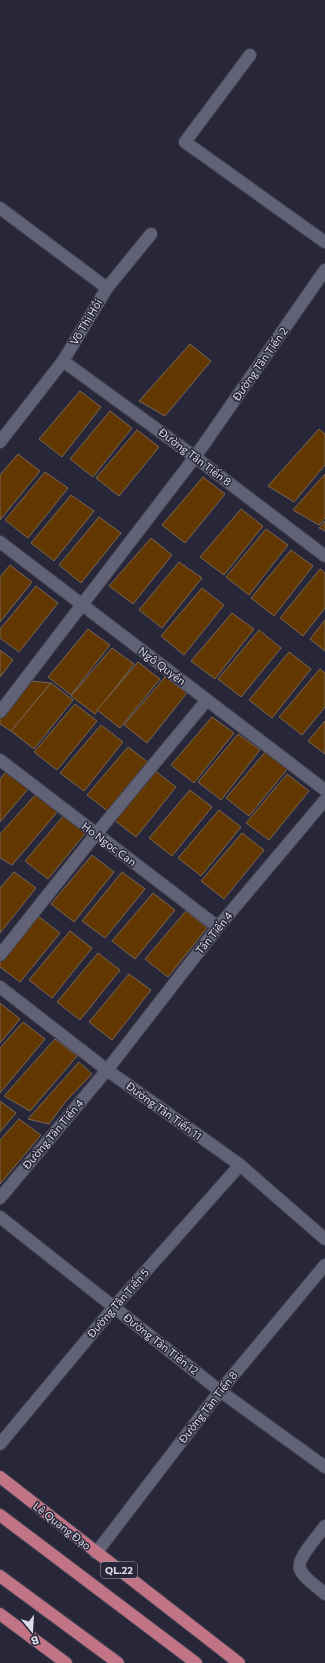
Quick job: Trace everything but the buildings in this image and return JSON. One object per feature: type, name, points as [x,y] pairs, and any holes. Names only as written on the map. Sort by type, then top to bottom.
[{"type":"highway","name":"Lê Quang Đạo","points":[[0,1477],[239,1663]]},
{"type":"highway","name":"QL.22","points":[[0,1515],[196,1663]]},
{"type":"highway","points":[[0,1576],[118,1663]]},
{"type":"highway","points":[[0,1614],[66,1663]]},
{"type":"street","points":[[250,55],[184,142],[325,242]]},
{"type":"street","name":"Võ Thị Hồi","points":[[0,208],[106,288],[63,361],[0,442]]},
{"type":"street","points":[[106,288],[151,234]]},
{"type":"street","name":"Đường Tân Tiến 2","points":[[0,712],[81,604],[195,457],[325,270]]},
{"type":"street","name":"Đường Tân Tiến 8","points":[[63,361],[195,457],[325,556]]},
{"type":"street","name":"Ngô Quyền","points":[[0,542],[325,790]]},
{"type":"street","points":[[0,955],[96,834],[207,700]]},
{"type":"street","name":"Ho Ngoc Can","points":[[0,760],[218,927]]},
{"type":"street","name":"Tân Tiến 4","points":[[107,1070],[218,927],[325,800]]},
{"type":"street","name":"Đường Tân Tiến 11","points":[[0,987],[107,1070],[240,1166],[325,1239]]},
{"type":"street","name":"Đường Tân Tiến 4","points":[[0,1198],[107,1070]]},
{"type":"street","name":"Đường Tân Tiến 5","points":[[0,1444],[114,1307],[240,1166]]},
{"type":"street","name":"Đường Tân Tiến 12","points":[[0,1217],[220,1391],[325,1467]]},
{"type":"street","name":"Đường Tân Tiến 8","points":[[96,1553],[220,1391],[325,1265]]},
{"type":"street","points":[[325,1526],[303,1556],[300,1569],[325,1594]]}]
